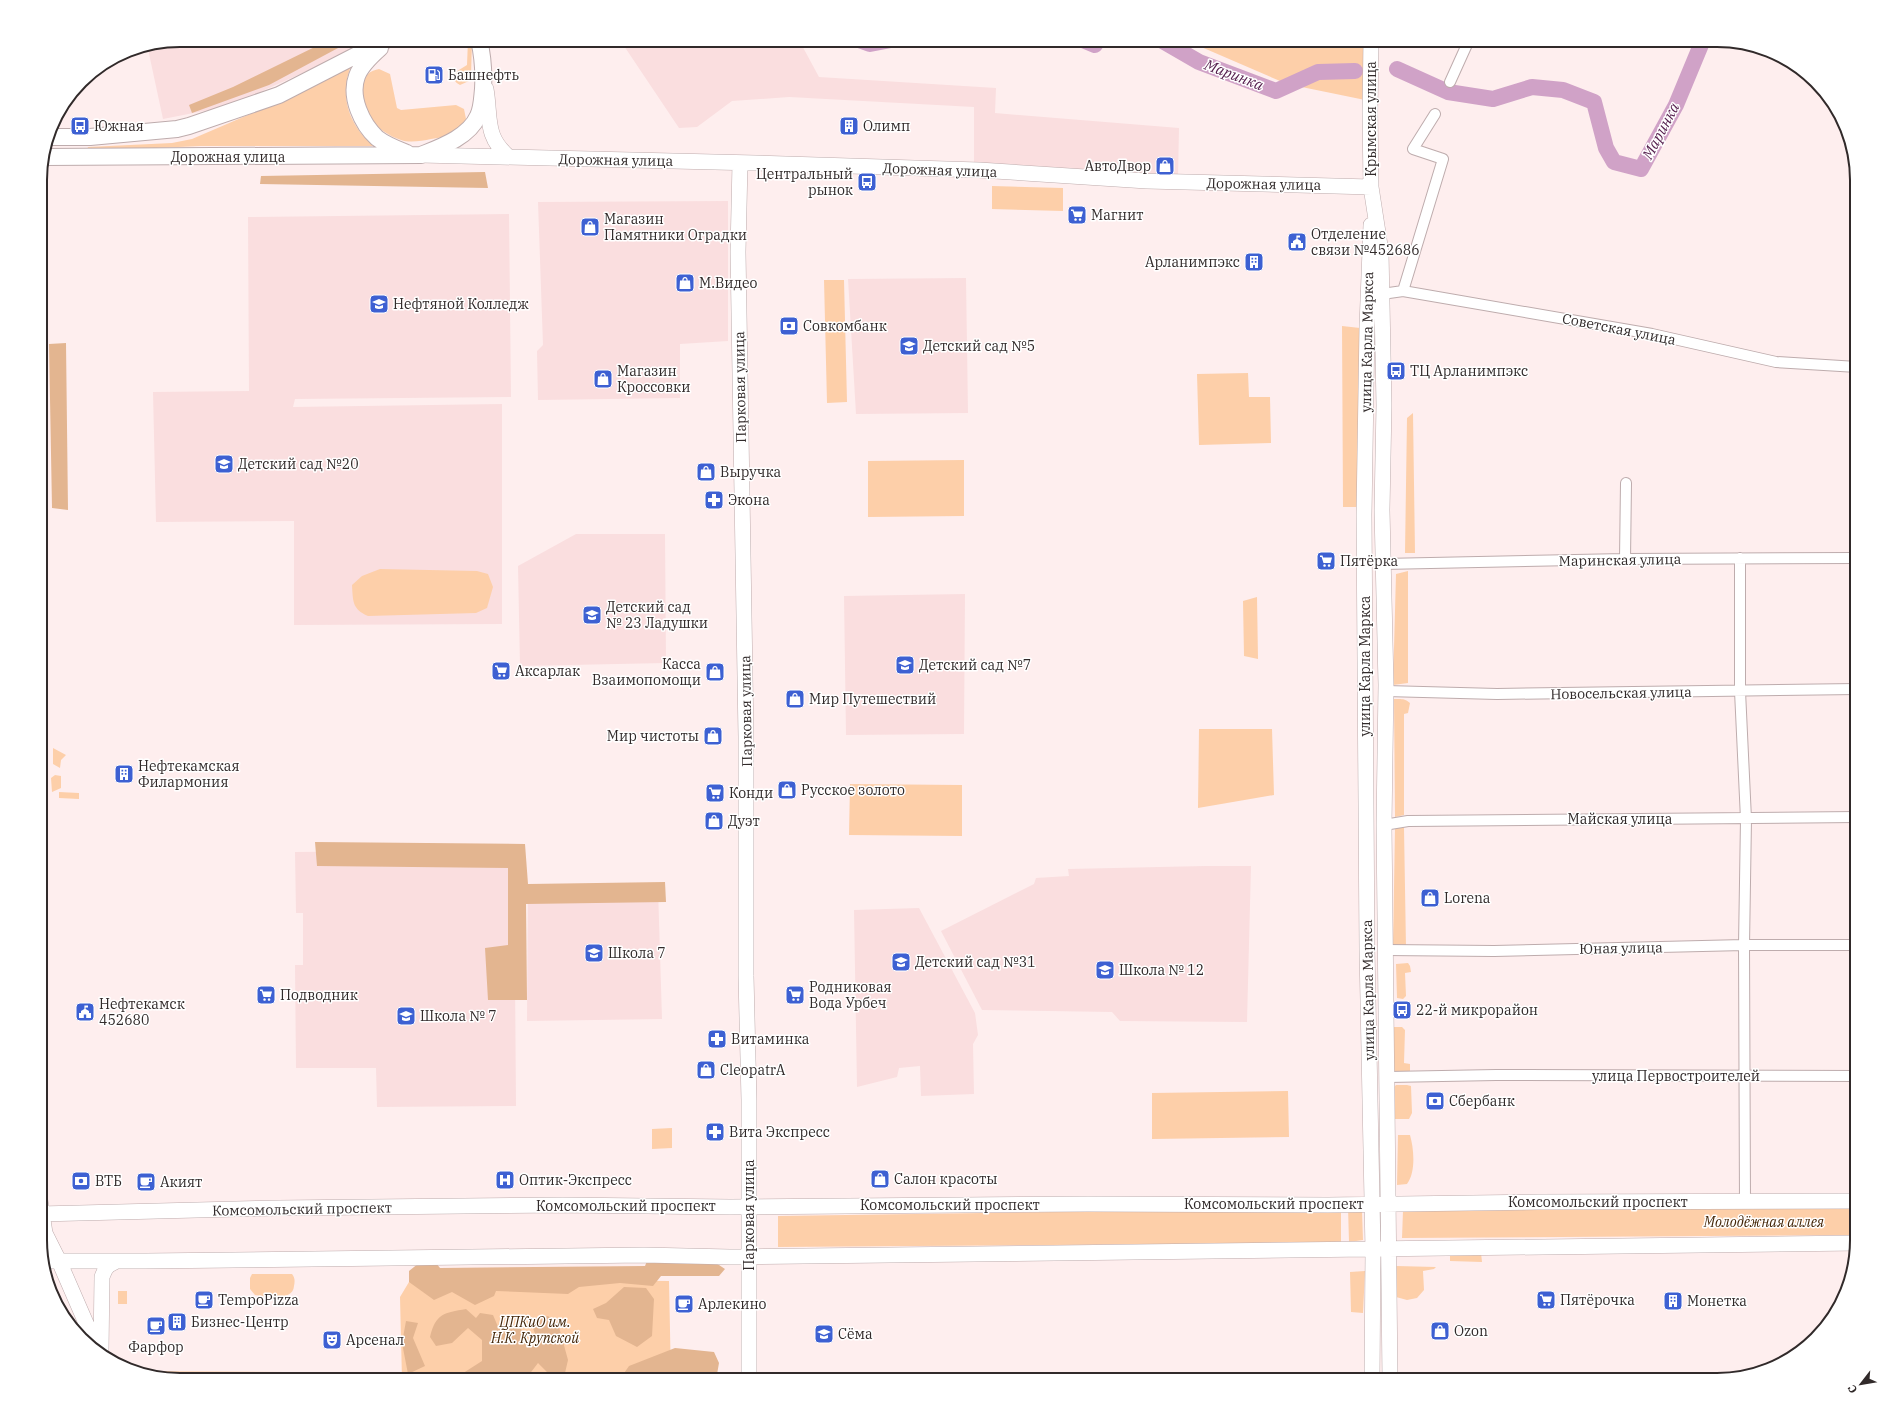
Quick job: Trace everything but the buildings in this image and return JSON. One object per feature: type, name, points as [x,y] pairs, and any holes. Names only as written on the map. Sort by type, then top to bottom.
[{"type":"main road","name":"Дорожная улица","points":[[54,137],[90,137],[177,129],[189,126],[279,96],[374,47]]},
{"type":"main road","points":[[379,47],[360,70],[354,84],[354,94],[362,117],[377,137],[386,144],[417,155],[454,140],[471,126],[478,117],[481,105],[484,73]]},
{"type":"main road","points":[[481,47],[483,56]]},
{"type":"main road","points":[[483,47],[484,73],[491,134],[499,149],[509,157]]},
{"type":"main road","name":"Крымская улица","points":[[1371,47],[1370,112],[1372,192]]},
{"type":"main road","points":[[86,157],[82,153],[79,146],[82,141],[90,137]]},
{"type":"main road","name":"Дорожная улица","points":[[49,157],[417,155],[740,163],[979,170],[1147,181],[1372,192]]},
{"type":"main road","name":"Парковая улица","points":[[740,163],[738,252],[746,744],[746,976],[749,1100],[749,1373]]},
{"type":"main road","name":"улица Карла Маркса","points":[[1372,192],[1381,252],[1384,405],[1383,564],[1386,691],[1384,825],[1388,1077],[1388,1204],[1390,1249],[1390,1373]]},
{"type":"main road","name":"улица Карла Маркса","points":[[1372,192],[1366,326],[1365,621],[1367,950],[1373,1250],[1372,1373]]},
{"type":"main road","points":[[1365,621],[1385,621]]},
{"type":"main road","name":"Комсомольский проспект","points":[[47,1210],[563,1205],[749,1207],[1080,1204],[1372,1205],[1530,1202],[1850,1201]]},
{"type":"main road","points":[[47,1237],[60,1260],[95,1342]]},
{"type":"main road","points":[[49,1261],[115,1262],[628,1255],[748,1257],[1850,1243]]},
{"type":"main road","points":[[100,1347],[102,1277],[110,1264],[115,1262]]},
{"type":"street","points":[[1450,82],[1466,47]]},
{"type":"street","points":[[1403,291],[1443,159],[1414,149],[1435,114]]},
{"type":"street","name":"Советская улица","points":[[1382,294],[1403,291],[1652,334],[1776,362],[1850,367]]},
{"type":"street","points":[[1625,559],[1626,483]]},
{"type":"street","points":[[1740,558],[1740,691],[1746,819],[1744,945],[1745,1202]]},
{"type":"street","name":"Маринская улица","points":[[1383,564],[1625,559],[1850,558]]},
{"type":"street","name":"Новосельская улица","points":[[1386,691],[1497,694],[1850,689]]},
{"type":"street","name":"Майская улица","points":[[1384,825],[1408,821],[1850,817]]},
{"type":"street","name":"Юная улица","points":[[1386,950],[1494,951],[1744,945],[1850,945]]},
{"type":"street","name":"улица Первостроителей","points":[[1388,1077],[1496,1075],[1744,1077],[1850,1076]]},
{"type":"shaded area","points":[[180,47],[353,47],[338,57],[229,106],[163,119],[148,51],[162,48]]},
{"type":"shaded area","points":[[625,47],[803,47],[819,77],[996,88],[995,113],[1179,128],[1178,177],[974,166],[974,107],[789,97],[732,101],[697,127],[679,128]]},
{"type":"shaded area","points":[[728,201],[728,341],[680,344],[680,398],[538,400],[537,351],[543,345],[538,202]]},
{"type":"shaded area","points":[[509,214],[511,397],[295,399],[293,407],[502,404],[502,624],[294,625],[294,521],[156,522],[153,392],[249,391],[248,217]]},
{"type":"shaded area","name":"Детский сад №5","points":[[966,278],[968,413],[856,414],[848,279]]},
{"type":"shaded area","name":"Детский сад № 23 Ладушки","points":[[576,534],[665,534],[666,663],[520,666],[518,566]]},
{"type":"shaded area","name":"Детский сад №7","points":[[965,594],[964,734],[846,735],[844,596]]},
{"type":"shaded area","name":"Школа № 7","points":[[514,850],[516,1106],[377,1107],[376,1068],[296,1068],[295,965],[303,965],[303,913],[296,913],[295,852]]},
{"type":"shaded area","name":"Школа № 12","points":[[1251,866],[1247,1022],[1120,1021],[1112,1012],[982,1010],[941,931],[1034,884],[1036,878],[1069,876],[1068,869]]},
{"type":"shaded area","name":"Школа 7","points":[[528,884],[658,888],[662,1019],[527,1021]]},
{"type":"shaded area","name":"Детский сад №31","points":[[919,908],[975,1013],[978,1035],[973,1044],[974,1094],[921,1096],[920,1066],[899,1068],[897,1077],[857,1087],[854,910]]},
{"type":"green space","points":[[315,47],[340,47],[269,85],[192,113],[189,105],[233,87]]},
{"type":"green space","points":[[468,47],[472,47],[471,77],[469,81],[460,85],[455,80],[454,73],[467,65]]},
{"type":"green space","points":[[1201,47],[1372,47],[1370,101],[1287,84]]},
{"type":"green space","points":[[352,64],[346,87],[348,109],[358,129],[374,146],[201,146],[87,150],[88,147],[172,143],[192,139],[297,94]]},
{"type":"green space","points":[[379,69],[390,74],[397,108],[401,110],[456,105],[464,109],[466,119],[456,132],[448,136],[438,138],[408,141],[401,140],[387,134],[378,128],[368,117],[363,107],[361,95],[361,89],[368,74]]},
{"type":"green space","points":[[485,172],[488,188],[260,184],[261,176]]},
{"type":"green space","points":[[992,186],[1063,188],[1063,211],[992,209]]},
{"type":"green space","points":[[824,280],[844,280],[847,402],[827,403]]},
{"type":"green space","points":[[1342,326],[1360,328],[1361,507],[1343,507]]},
{"type":"green space","points":[[66,343],[68,510],[52,508],[49,344]]},
{"type":"green space","points":[[1248,373],[1249,397],[1270,397],[1271,443],[1199,445],[1197,374]]},
{"type":"green space","points":[[1413,413],[1415,553],[1405,553],[1407,418]]},
{"type":"green space","points":[[964,460],[964,516],[868,517],[868,461]]},
{"type":"green space","points":[[380,569],[477,571],[488,574],[493,587],[487,608],[476,613],[368,616],[359,610],[354,604],[352,585],[362,576]]},
{"type":"green space","points":[[1408,571],[1408,683],[1393,685],[1396,574]]},
{"type":"green space","points":[[1257,597],[1258,659],[1244,656],[1243,601]]},
{"type":"green space","points":[[1394,699],[1408,701],[1410,703],[1408,713],[1404,714],[1404,815],[1395,817]]},
{"type":"green space","points":[[1199,729],[1272,729],[1274,795],[1198,808]]},
{"type":"green space","points":[[53,748],[66,755],[61,760],[60,768],[53,764]]},
{"type":"green space","points":[[55,775],[61,776],[61,788],[52,792],[51,778]]},
{"type":"green space","points":[[850,784],[962,785],[962,836],[849,835]]},
{"type":"green space","points":[[59,792],[79,793],[79,799],[59,798]]},
{"type":"green space","points":[[1395,827],[1404,828],[1406,948],[1393,948]]},
{"type":"green space","points":[[315,842],[525,844],[528,884],[665,882],[666,902],[526,904],[527,1000],[488,1000],[485,948],[508,945],[508,868],[317,866]]},
{"type":"green space","points":[[1408,963],[1411,972],[1405,973],[1406,996],[1403,999],[1397,998],[1396,964]]},
{"type":"green space","points":[[1393,1027],[1402,1027],[1405,1030],[1404,1063],[1410,1064],[1410,1071],[1393,1072]]},
{"type":"green space","points":[[1396,1085],[1411,1086],[1412,1113],[1409,1119],[1395,1119],[1393,1088]]},
{"type":"green space","points":[[1288,1091],[1289,1137],[1152,1139],[1152,1093]]},
{"type":"green space","points":[[672,1128],[672,1148],[652,1149],[652,1129]]},
{"type":"green space","points":[[1398,1135],[1410,1135],[1413,1167],[1407,1184],[1397,1185]]},
{"type":"green space","points":[[1348,1207],[1362,1212],[1363,1240],[1349,1242]]},
{"type":"green space","name":"Молодёжная аллея","points":[[1850,1207],[1850,1235],[1402,1238],[1403,1211]]},
{"type":"green space","points":[[1341,1208],[1341,1243],[778,1247],[778,1216]]},
{"type":"green space","points":[[1450,1253],[1481,1253],[1482,1262],[1450,1261]]},
{"type":"green space","points":[[647,1261],[716,1263],[725,1269],[719,1276],[661,1276],[653,1286],[620,1283],[579,1287],[568,1294],[496,1291],[494,1296],[475,1305],[452,1292],[434,1300],[409,1282],[409,1271],[419,1263],[436,1263],[440,1268],[645,1266]]},
{"type":"green space","points":[[1396,1266],[1436,1267],[1434,1269],[1423,1271],[1424,1290],[1417,1298],[1407,1300],[1396,1297]]},
{"type":"green space","points":[[1365,1271],[1363,1313],[1351,1312],[1350,1272]]},
{"type":"green space","points":[[252,1274],[292,1274],[295,1281],[294,1286],[289,1294],[284,1296],[272,1297],[255,1295],[250,1289],[250,1278]]},
{"type":"green space","name":"ЦПКиО им. Н.К. Крупской","points":[[558,1280],[669,1281],[671,1373],[402,1373],[400,1297],[409,1282]]},
{"type":"green space","points":[[624,1287],[646,1288],[654,1299],[652,1336],[637,1347],[616,1336],[609,1320],[597,1318],[593,1309],[606,1303]]},
{"type":"green space","points":[[118,1291],[127,1291],[127,1304],[118,1304]]},
{"type":"green space","points":[[466,1309],[476,1318],[480,1313],[493,1315],[499,1329],[509,1323],[521,1329],[531,1346],[539,1344],[531,1323],[548,1316],[559,1327],[568,1360],[565,1373],[548,1373],[538,1363],[530,1373],[463,1373],[482,1361],[482,1340],[468,1328],[452,1343],[436,1346],[430,1337],[432,1329],[438,1319],[447,1313]]},
{"type":"green space","points":[[406,1321],[418,1323],[413,1338],[425,1366],[408,1373],[402,1343]]},
{"type":"green space","points":[[675,1348],[714,1352],[719,1363],[717,1373],[624,1373],[629,1366]]},
{"type":"green space","points":[[159,1371],[285,1372],[180,1373]]},
{"type":"waterway","name":"Маринка","points":[[1173,47],[1199,62],[1276,91],[1318,72],[1355,71]]},
{"type":"waterway","name":"Маринка","points":[[1397,69],[1448,92],[1493,99],[1532,87],[1563,90],[1594,102],[1606,148],[1614,162],[1641,169],[1676,105],[1700,47]]},
{"type":"place","name":"Башнефть","points":[[434,75]]},
{"type":"place","name":"Южная","points":[[80,126]]},
{"type":"place","name":"Олимп","points":[[849,126]]},
{"type":"place","name":"АвтоДвор","points":[[1165,166]]},
{"type":"place","name":"Центральный рынок","points":[[867,182]]},
{"type":"place","name":"Магнит","points":[[1077,215]]},
{"type":"place","name":"Магазин Памятники Оградки","points":[[590,227]]},
{"type":"place","name":"Отделение связи №452686","points":[[1297,242]]},
{"type":"place","name":"Арланимпэкс","points":[[1254,262]]},
{"type":"place","name":"М.Видео","points":[[685,283]]},
{"type":"place","name":"Нефтяной Колледж","points":[[379,304]]},
{"type":"place","name":"Совкомбанк","points":[[789,326]]},
{"type":"place","name":"Детский сад №5","points":[[909,346]]},
{"type":"place","name":"ТЦ Арланимпэкс","points":[[1396,371]]},
{"type":"place","name":"Магазин Кроссовки","points":[[603,379]]},
{"type":"place","name":"Детский сад №20","points":[[224,464]]},
{"type":"place","name":"Выручка","points":[[706,472]]},
{"type":"place","name":"Экона","points":[[714,500]]},
{"type":"place","name":"Пятёрка","points":[[1326,561]]},
{"type":"place","name":"Детский сад № 23 Ладушки","points":[[592,615]]},
{"type":"place","name":"Детский сад №7","points":[[905,665]]},
{"type":"place","name":"Аксарлак","points":[[501,671]]},
{"type":"place","name":"Касса Взаимопомощи","points":[[715,672]]},
{"type":"place","name":"Мир Путешествий","points":[[795,699]]},
{"type":"place","name":"Мир чистоты","points":[[713,736]]},
{"type":"place","name":"Нефтекамская Филармония","points":[[124,774]]},
{"type":"place","name":"Русское золото","points":[[787,790]]},
{"type":"place","name":"Конди","points":[[715,793]]},
{"type":"place","name":"Дуэт","points":[[714,821]]},
{"type":"place","name":"Lorena","points":[[1430,898]]},
{"type":"place","name":"Школа 7","points":[[594,953]]},
{"type":"place","name":"Детский сад №31","points":[[901,962]]},
{"type":"place","name":"Школа № 12","points":[[1105,970]]},
{"type":"place","name":"Подводник","points":[[266,995]]},
{"type":"place","name":"Родниковая Вода Урбеч","points":[[795,995]]},
{"type":"place","name":"22-й микрорайон","points":[[1402,1010]]},
{"type":"place","name":"Нефтекамск 452680","points":[[85,1012]]},
{"type":"place","name":"Школа № 7","points":[[406,1016]]},
{"type":"place","name":"Витаминка","points":[[717,1039]]},
{"type":"place","name":"CleopatrA","points":[[706,1070]]},
{"type":"place","name":"Сбербанк","points":[[1435,1101]]},
{"type":"place","name":"Вита Экспресс","points":[[715,1132]]},
{"type":"place","name":"Салон красоты","points":[[880,1179]]},
{"type":"place","name":"Оптик-Экспресс","points":[[505,1180]]},
{"type":"place","name":"ВТБ","points":[[81,1181]]},
{"type":"place","name":"Акият","points":[[146,1182]]},
{"type":"place","name":"TempoPizza","points":[[204,1300]]},
{"type":"place","name":"Пятёрочка","points":[[1546,1300]]},
{"type":"place","name":"Монетка","points":[[1673,1301]]},
{"type":"place","name":"Арлекино","points":[[684,1304]]},
{"type":"place","name":"Бизнес-Центр","points":[[177,1322]]},
{"type":"place","name":"Фарфор","points":[[156,1326]]},
{"type":"place","name":"Ozon","points":[[1440,1331]]},
{"type":"place","name":"Сёма","points":[[824,1334]]},
{"type":"place","name":"Арсенал","points":[[332,1340]]}]
